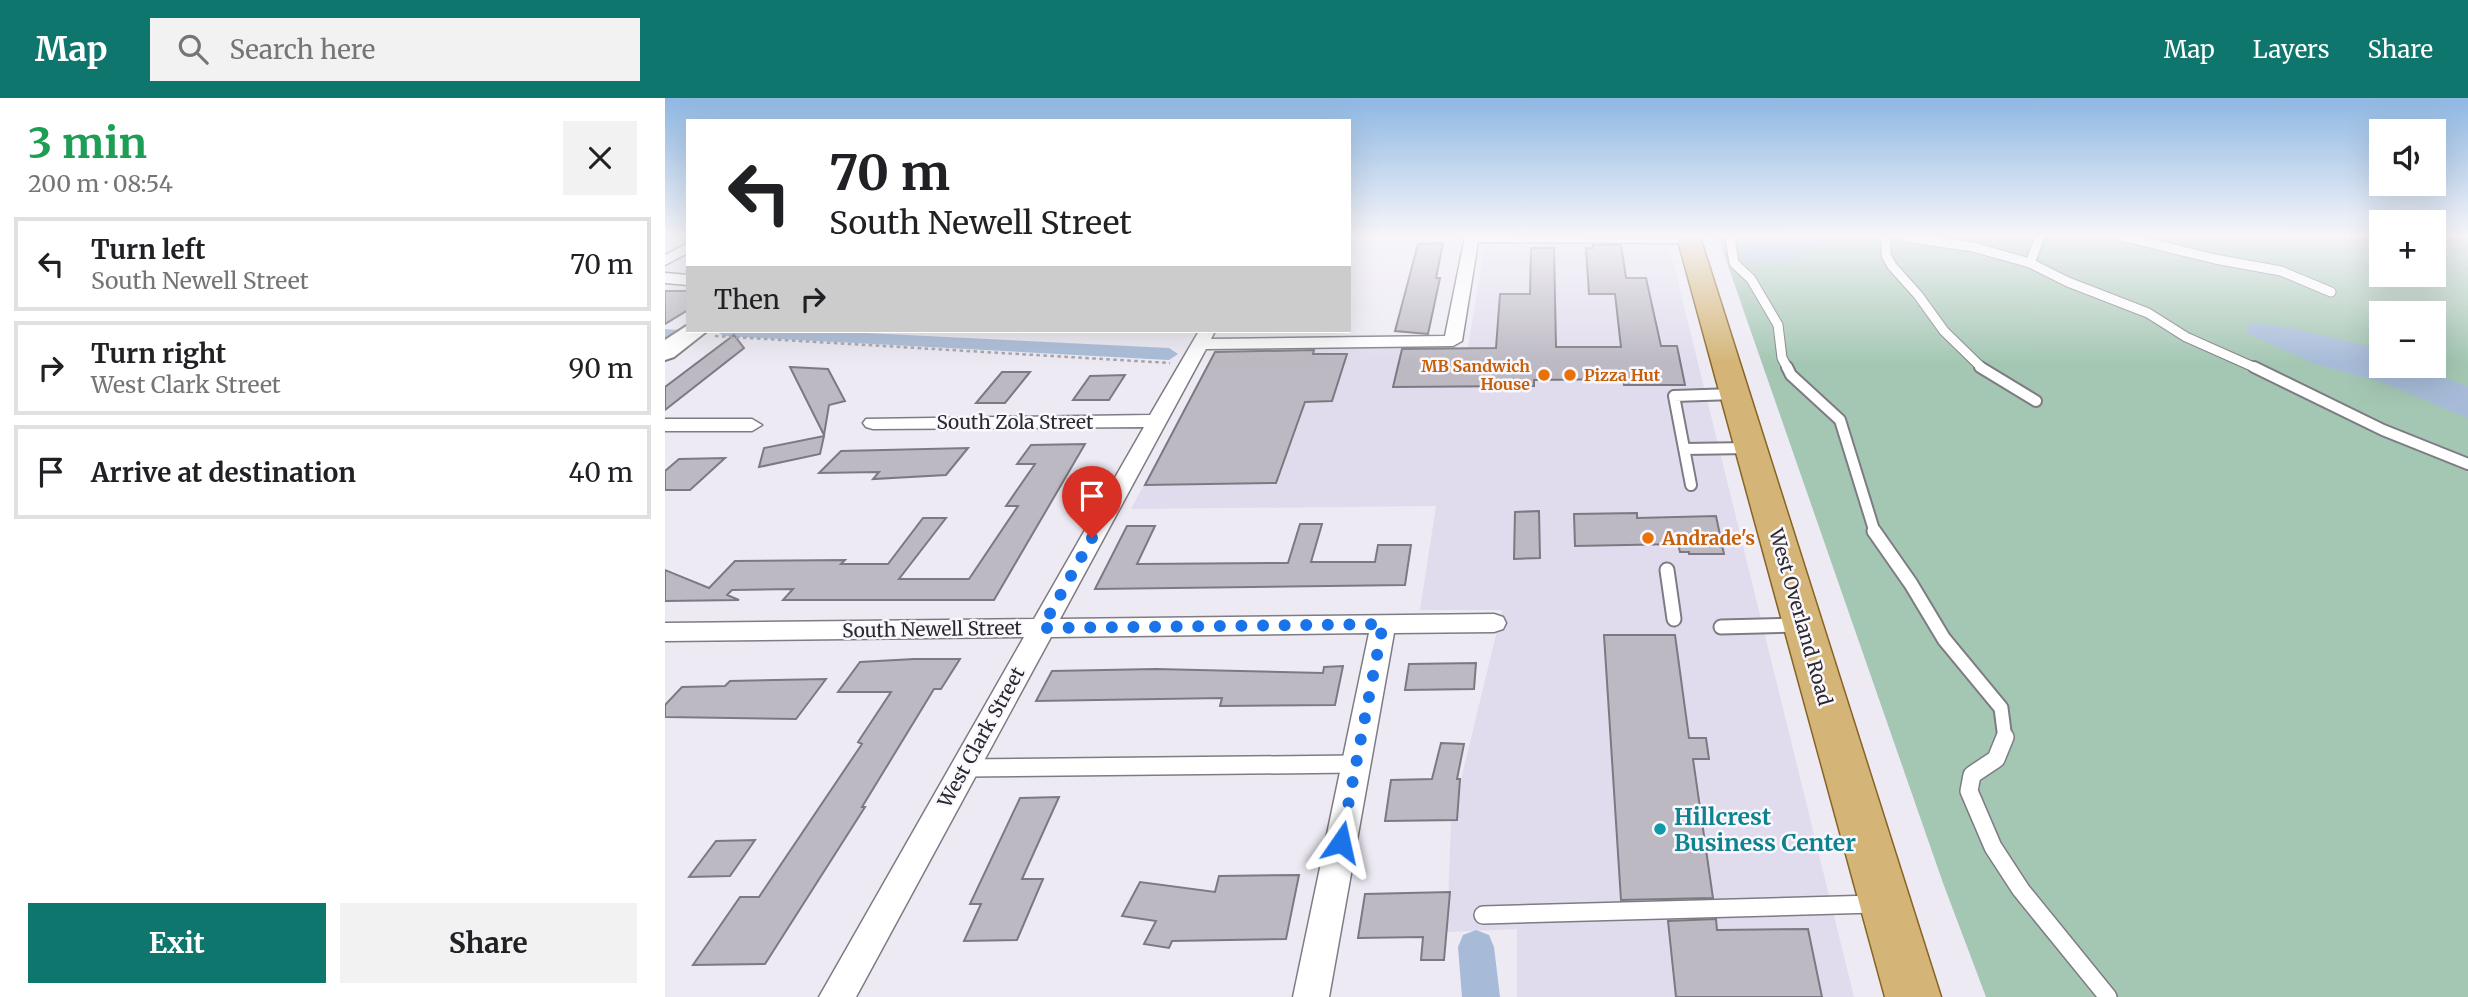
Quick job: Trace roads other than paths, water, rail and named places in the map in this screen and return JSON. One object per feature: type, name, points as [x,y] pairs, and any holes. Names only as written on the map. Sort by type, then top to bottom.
[{"type":"main road","name":"West Overland Road","points":[[1701,279],[1913,997]]},
{"type":"street","points":[[1199,347],[1453,341],[1464,279]]},
{"type":"street","name":"West Clark Street","points":[[837,997],[1199,347]]},
{"type":"street","name":"South Zola Street","points":[[873,423],[1157,421]]},
{"type":"street","points":[[665,425],[752,425]]},
{"type":"street","name":"South Newell Street","points":[[665,632],[1494,623]]},
{"type":"street","points":[[1311,997],[1383,624]]},
{"type":"lane","points":[[1751,279],[1778,325],[1782,358],[1791,375],[1840,420],[1862,484],[1873,530],[1911,584],[1944,639],[2001,708],[2005,722],[2003,749],[1995,761],[1972,775],[1969,791],[1980,821],[2021,890],[2108,997]]},
{"type":"lane","points":[[1904,279],[1944,331],[1978,366],[2036,401]]},
{"type":"lane","points":[[2062,279],[2148,313],[2186,337],[2295,385],[2383,430],[2468,464]]},
{"type":"lane","points":[[2300,279],[2331,292]]},
{"type":"lane","points":[[1691,485],[1674,396],[1734,394]]},
{"type":"lane","points":[[1684,449],[1751,448]]},
{"type":"lane","points":[[1667,570],[1674,619]]},
{"type":"lane","points":[[1721,627],[1803,625]]},
{"type":"lane","points":[[964,768],[1356,764]]},
{"type":"lane","points":[[1483,915],[1885,904]]},
{"type":"water","points":[[2250,323],[2285,327],[2369,346],[2369,378],[2445,378],[2468,387],[2468,418],[2381,382],[2315,364],[2249,334],[2246,330]]},
{"type":"waterway","points":[[763,333],[1169,354]]},
{"type":"waterway","points":[[665,334],[672,334]]},
{"type":"waterway","points":[[1476,947],[1481,997]]},
{"type":"place","name":"MB Sandwich House","points":[[1544,375]]},
{"type":"place","name":"Pizza Hut","points":[[1570,375]]},
{"type":"place","name":"Andrade's","points":[[1648,538]]},
{"type":"place","name":"Hillcrest Business Center","points":[[1660,829]]}]
